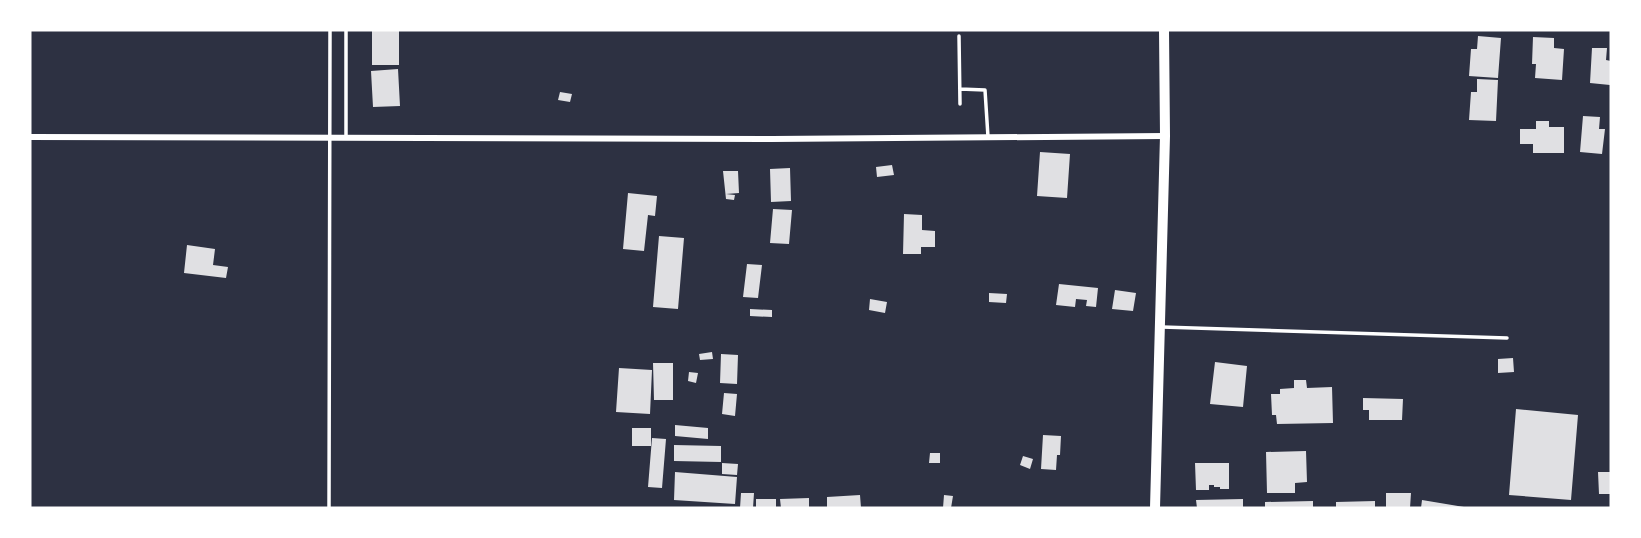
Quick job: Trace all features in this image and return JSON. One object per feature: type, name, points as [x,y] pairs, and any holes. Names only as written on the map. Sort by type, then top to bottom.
[{"type":"main road","points":[[1155,508],[1165,136],[1164,30]]},
{"type":"street","points":[[30,137],[772,139],[1165,136]]},
{"type":"lane","points":[[329,508],[330,30]]},
{"type":"lane","points":[[346,30],[346,136]]},
{"type":"lane","points":[[959,36],[960,104]]},
{"type":"lane","points":[[960,89],[985,90],[988,137]]},
{"type":"lane","points":[[1160,327],[1507,338]]},
{"type":"building","points":[[372,30],[399,30],[399,65],[372,65]]},
{"type":"building","points":[[1478,36],[1501,38],[1498,78],[1469,76],[1471,49],[1477,49]]},
{"type":"building","points":[[1533,37],[1554,38],[1554,48],[1564,49],[1562,80],[1535,78],[1536,64],[1532,64]]},
{"type":"building","points":[[1592,48],[1607,48],[1606,60],[1611,61],[1610,85],[1590,83]]},
{"type":"building","points":[[398,69],[400,106],[373,107],[371,71]]},
{"type":"building","points":[[1477,79],[1498,80],[1496,121],[1469,120],[1471,92],[1477,92]]},
{"type":"building","points":[[560,92],[572,94],[570,102],[558,100]]},
{"type":"building","points":[[1583,116],[1600,117],[1599,129],[1605,129],[1602,154],[1580,152]]},
{"type":"building","points":[[1536,121],[1549,121],[1549,127],[1564,127],[1564,153],[1533,153],[1533,144],[1520,144],[1520,129],[1536,129]]},
{"type":"building","points":[[1040,152],[1070,154],[1067,198],[1037,196]]},
{"type":"building","points":[[892,165],[894,175],[877,177],[876,167]]},
{"type":"building","points":[[790,168],[791,201],[771,202],[770,169]]},
{"type":"building","points":[[723,171],[738,171],[739,193],[726,194],[735,195],[734,200],[726,199]]},
{"type":"building","points":[[628,193],[657,196],[655,216],[648,215],[644,251],[623,249]]},
{"type":"building","points":[[773,209],[792,210],[789,244],[770,243]]},
{"type":"building","points":[[904,214],[922,215],[922,230],[935,231],[935,247],[921,247],[921,254],[903,254]]},
{"type":"building","points":[[659,236],[684,238],[678,309],[653,307]]},
{"type":"building","points":[[187,245],[215,249],[213,265],[228,267],[226,278],[184,273]]},
{"type":"building","points":[[747,264],[762,265],[758,298],[743,297]]},
{"type":"building","points":[[1059,284],[1098,288],[1096,307],[1086,306],[1087,300],[1076,299],[1075,307],[1056,305]]},
{"type":"building","points":[[1115,290],[1136,293],[1133,311],[1112,309]]},
{"type":"building","points":[[989,293],[1007,294],[1006,303],[989,302]]},
{"type":"building","points":[[870,299],[887,302],[885,313],[869,310]]},
{"type":"building","points":[[750,309],[772,310],[772,317],[750,316]]},
{"type":"building","points":[[712,352],[713,359],[700,360],[699,354]]},
{"type":"building","points":[[721,354],[738,355],[737,384],[720,383]]},
{"type":"building","points":[[1513,358],[1514,372],[1498,373],[1498,359]]},
{"type":"building","points":[[1215,362],[1247,366],[1243,407],[1210,404]]},
{"type":"building","points":[[653,363],[673,363],[673,400],[654,400]]},
{"type":"building","points":[[619,368],[652,370],[650,414],[616,412]]},
{"type":"building","points":[[689,372],[698,373],[696,383],[688,381]]},
{"type":"building","points":[[1294,380],[1306,380],[1307,388],[1332,387],[1333,423],[1277,424],[1276,415],[1272,415],[1271,394],[1280,394],[1280,389],[1294,388]]},
{"type":"building","points":[[724,393],[737,394],[735,416],[722,414]]},
{"type":"building","points":[[1363,398],[1403,399],[1402,420],[1369,420],[1369,410],[1363,410]]},
{"type":"building","points":[[1516,409],[1578,415],[1571,500],[1509,495]]},
{"type":"building","points":[[675,425],[708,428],[708,439],[675,436]]},
{"type":"building","points":[[632,428],[651,428],[651,446],[632,446]]},
{"type":"building","points":[[1043,435],[1061,436],[1056,470],[1041,469]]},
{"type":"building","points":[[652,438],[666,439],[662,488],[648,487]]},
{"type":"building","points":[[674,445],[721,446],[721,462],[674,461]]},
{"type":"building","points":[[1306,451],[1307,482],[1295,483],[1295,493],[1267,493],[1266,452]]},
{"type":"building","points":[[930,453],[940,453],[940,463],[929,463]]},
{"type":"building","points":[[1023,456],[1033,459],[1030,469],[1020,465]]},
{"type":"building","points":[[722,463],[738,464],[737,475],[722,474]]},
{"type":"building","points":[[1195,463],[1229,463],[1229,489],[1209,485],[1209,490],[1196,490]]},
{"type":"building","points":[[675,472],[737,477],[735,504],[674,500]]},
{"type":"building","points":[[1598,472],[1611,472],[1611,494],[1599,494]]},
{"type":"building","points":[[741,493],[754,493],[753,508],[740,508]]},
{"type":"building","points":[[1386,493],[1411,493],[1410,508],[1386,508]]},
{"type":"building","points":[[860,495],[861,508],[827,508],[827,497]]},
{"type":"building","points":[[944,495],[953,496],[951,508],[943,508]]},
{"type":"building","points":[[809,498],[809,508],[781,508],[780,499]]},
{"type":"building","points":[[756,499],[776,499],[776,508],[756,508]]},
{"type":"building","points":[[1243,499],[1243,508],[1197,508],[1196,500]]},
{"type":"building","points":[[1422,500],[1464,507],[1464,508],[1421,508]]},
{"type":"building","points":[[1313,501],[1313,508],[1265,508],[1265,502]]},
{"type":"building","points":[[1375,501],[1375,508],[1336,508],[1336,502]]}]
